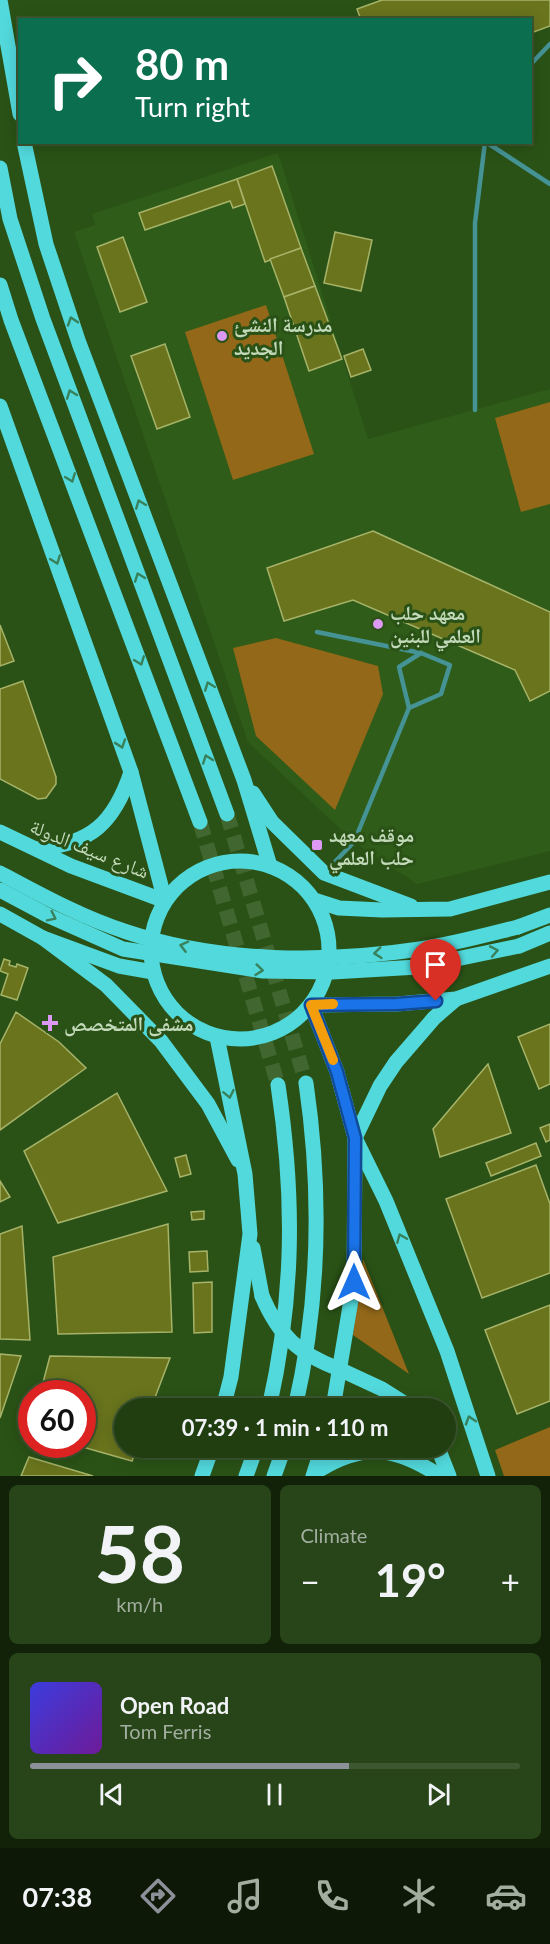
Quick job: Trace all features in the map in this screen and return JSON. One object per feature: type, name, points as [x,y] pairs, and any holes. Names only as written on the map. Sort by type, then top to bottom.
[{"type":"main road","points":[[0,0],[18,103]]},
{"type":"main road","points":[[24,144],[46,244],[79,343],[244,780],[270,866]]},
{"type":"main road","points":[[0,168],[10,219],[43,319],[227,814]]},
{"type":"main road","points":[[0,285],[200,822]]},
{"type":"main road","points":[[0,406],[131,772],[165,901]]},
{"type":"main road","points":[[34,849],[61,847],[86,837],[107,820],[123,798],[131,772]]},
{"type":"main road","points":[[244,780],[272,822],[324,873],[423,910]]},
{"type":"main road","name":"شارع سيف الدولة","points":[[0,832],[71,866],[165,901]]},
{"type":"main road","points":[[241,861],[270,866],[287,874],[302,885],[314,900],[324,920],[329,942],[328,964],[322,985],[311,1005],[292,1023],[269,1035],[243,1040],[217,1037],[195,1028],[176,1013],[162,994],[153,972],[151,954],[152,935],[157,918],[165,901],[186,880],[212,865],[241,861]]},
{"type":"main road","points":[[0,873],[56,903],[128,933],[212,951],[268,957],[336,958],[421,949],[518,927],[550,915]]},
{"type":"main road","points":[[314,900],[339,908],[450,909],[550,882]]},
{"type":"main road","points":[[0,890],[49,916],[123,949],[263,971],[332,972],[418,967],[519,946],[550,933]]},
{"type":"main road","points":[[0,914],[43,938],[106,985],[161,1041],[208,1104],[245,1174]]},
{"type":"main road","points":[[43,938],[119,966],[153,972]]},
{"type":"main road","points":[[311,1005],[397,1004],[456,999],[550,966]]},
{"type":"main road","points":[[335,1398],[354,1282],[355,1138],[380,1086],[396,1062],[434,1018],[456,999]]},
{"type":"main road","points":[[311,1005],[337,1072],[355,1138],[386,1202],[447,1351],[488,1476]]},
{"type":"main road","points":[[217,1037],[245,1174],[250,1233],[262,1296],[271,1316],[300,1350],[396,1398]]},
{"type":"main road","points":[[297,1398],[310,1330],[318,1226],[314,1140],[306,1083]]},
{"type":"main road","points":[[271,1398],[284,1326],[291,1232],[285,1134],[278,1085]]},
{"type":"main road","points":[[226,1398],[231,1377],[250,1233]]},
{"type":"main road","points":[[314,1474],[331,1462],[366,1451],[403,1455],[420,1462],[440,1476]]},
{"type":"main road","points":[[202,1476],[208,1458]]},
{"type":"main road","points":[[246,1476],[252,1458]]},
{"type":"main road","points":[[274,1476],[280,1458]]},
{"type":"main road","points":[[314,1474],[319,1458]]},
{"type":"main road","points":[[442,1458],[450,1476]]},
{"type":"lane","points":[[532,63],[550,44]]},
{"type":"lane","points":[[475,410],[475,223],[486,144]]},
{"type":"lane","points":[[489,144],[550,184]]},
{"type":"lane","points":[[317,632],[421,653],[450,665],[441,694],[409,708]]},
{"type":"lane","points":[[324,873],[354,843],[409,708],[399,667],[421,653]]},
{"type":"shaded area","name":"معهد حلب العلمي للبنين","points":[[278,153],[368,439],[550,389],[550,851],[417,884],[354,842],[248,742],[74,232],[95,225],[92,214]]},
{"type":"shaded area","points":[[266,305],[314,454],[233,480],[185,332]]},
{"type":"shaded area","points":[[550,402],[550,504],[521,512],[495,418]]},
{"type":"shaded area","points":[[276,638],[378,666],[383,694],[335,810],[256,736],[233,648]]},
{"type":"shaded area","points":[[363,1259],[409,1374],[353,1335]]},
{"type":"shaded area","points":[[550,1427],[550,1476],[504,1476],[495,1450]]},
{"type":"building","points":[[382,0],[550,0],[550,26],[532,33],[532,18],[360,18],[357,9]]},
{"type":"building","points":[[272,166],[301,248],[265,262],[237,179]]},
{"type":"building","points":[[237,179],[245,204],[233,208],[230,201],[145,230],[139,213]]},
{"type":"building","points":[[335,232],[372,240],[361,291],[324,283]]},
{"type":"building","points":[[123,237],[147,302],[120,312],[97,247]]},
{"type":"building","points":[[301,248],[315,286],[284,297],[270,259]]},
{"type":"building","points":[[315,286],[342,359],[309,371],[284,297]]},
{"type":"building","points":[[165,344],[190,417],[157,429],[131,356]]},
{"type":"building","points":[[363,349],[371,370],[351,377],[344,356]]},
{"type":"building","name":"معهد حلب العلمي للبنين","points":[[373,531],[550,612],[550,691],[530,701],[515,670],[353,600],[284,621],[267,568]]},
{"type":"building","points":[[0,625],[14,661],[0,666]]},
{"type":"building","points":[[23,681],[56,777],[56,784],[46,798],[38,799],[0,779],[0,689]]},
{"type":"building","points":[[4,959],[10,961],[9,965],[16,967],[17,964],[28,968],[17,1000],[1,995],[8,974],[0,971]]},
{"type":"building","points":[[16,1012],[59,1042],[86,1068],[0,1130],[0,1044]]},
{"type":"building","points":[[550,1024],[550,1084],[539,1089],[518,1037]]},
{"type":"building","points":[[488,1064],[511,1133],[440,1157],[433,1129]]},
{"type":"building","points":[[117,1093],[167,1191],[58,1223],[24,1151]]},
{"type":"building","points":[[550,1124],[550,1140],[546,1142],[540,1128]]},
{"type":"building","points":[[536,1143],[541,1156],[491,1176],[486,1163]]},
{"type":"building","points":[[186,1155],[191,1174],[180,1177],[175,1158]]},
{"type":"building","points":[[536,1165],[550,1204],[550,1273],[482,1298],[446,1199]]},
{"type":"building","points":[[0,1181],[10,1197],[0,1202]]},
{"type":"building","points":[[204,1211],[204,1219],[192,1220],[191,1212]]},
{"type":"building","points":[[168,1224],[172,1332],[58,1334],[53,1257]]},
{"type":"building","points":[[22,1226],[30,1340],[0,1339],[0,1234]]},
{"type":"building","points":[[207,1251],[208,1271],[190,1272],[189,1252]]},
{"type":"building","points":[[212,1282],[212,1332],[194,1333],[193,1283]]},
{"type":"building","points":[[550,1305],[550,1401],[517,1414],[485,1330]]},
{"type":"building","points":[[0,1354],[21,1356],[0,1418]]},
{"type":"building","points":[[50,1356],[170,1358],[155,1398],[114,1398],[114,1456],[96,1451],[96,1380],[44,1380]]},
{"type":"building","points":[[29,1458],[32,1458],[93,1476],[21,1476]]},
{"type":"tunnel","points":[[227,814],[306,1083]]},
{"type":"tunnel","points":[[200,822],[278,1085]]},
{"type":"slow traffic","points":[[333,1004],[311,1005],[333,1060]]},
{"type":"place","name":"مدرسة النشئ الجديد","points":[[222,336]]},
{"type":"place","name":"معهد حلب العلمي للبنين","points":[[378,624]]},
{"type":"place","name":"موقف معهد حلب العلمي","points":[[317,845]]},
{"type":"place","name":"مشفى المتخصص","points":[[50,1023]]},
{"type":"route","points":[[354,1282],[355,1138],[337,1072],[311,1005],[436,1001]]}]
